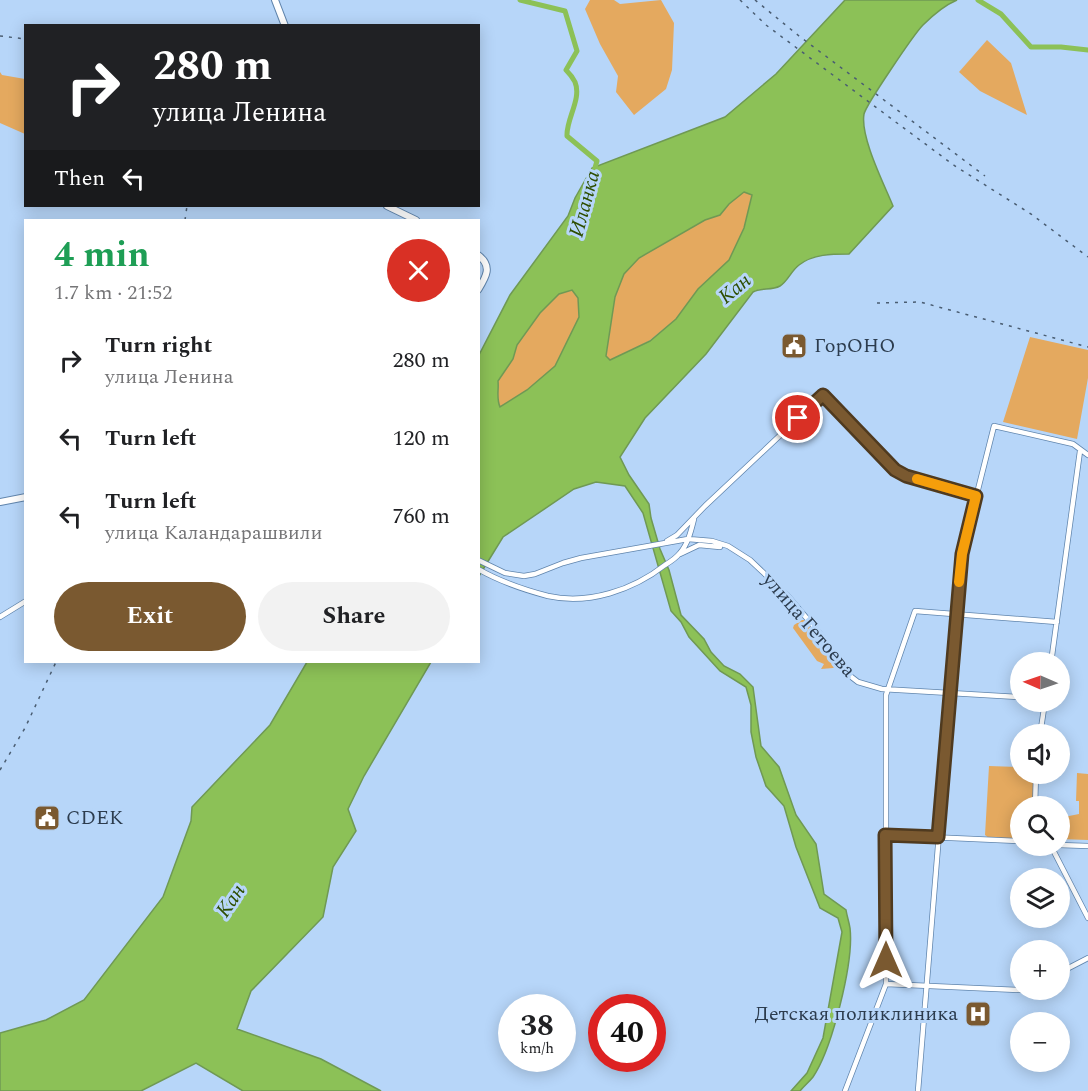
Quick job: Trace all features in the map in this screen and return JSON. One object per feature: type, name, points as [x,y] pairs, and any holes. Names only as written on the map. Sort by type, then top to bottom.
[{"type":"main road","points":[[275,0],[284,24]]},
{"type":"main road","points":[[389,207],[414,219]]},
{"type":"main road","points":[[480,257],[486,263],[487,274],[480,286]]},
{"type":"main road","points":[[0,502],[24,497]]},
{"type":"street","points":[[665,543],[678,535],[705,506],[823,395],[895,470],[906,476],[976,496]]},
{"type":"street","points":[[918,1091],[962,554],[994,426],[1073,444],[1088,455]]},
{"type":"street","points":[[1053,652],[1080,451]]},
{"type":"street","points":[[1080,460],[1088,455]]},
{"type":"street","points":[[679,555],[688,539],[694,519]]},
{"type":"street","points":[[480,561],[514,575],[535,574],[581,558],[688,539],[712,541],[735,550]]},
{"type":"street","points":[[480,570],[549,596],[580,597],[612,593],[636,584],[679,555],[699,545],[735,550]]},
{"type":"street","name":"улица Гетоева","points":[[735,550],[757,566],[787,595],[821,635],[845,672],[858,682],[888,689],[1010,696]]},
{"type":"street","points":[[0,617],[24,602]]},
{"type":"street","points":[[845,1091],[886,984],[886,695],[915,611],[1057,622]]},
{"type":"street","points":[[885,835],[1010,841]]},
{"type":"street","points":[[1070,845],[1088,846]]},
{"type":"street","points":[[1056,856],[1088,918]]},
{"type":"street","points":[[1070,967],[1088,958]]},
{"type":"street","points":[[886,984],[1010,990]]},
{"type":"shaded area","points":[[590,0],[614,0],[620,4],[661,0],[674,23],[672,70],[666,89],[634,115],[616,92],[618,76],[600,44],[585,9]]},
{"type":"shaded area","points":[[987,40],[1011,63],[1027,115],[980,91],[959,72]]},
{"type":"shaded area","points":[[0,72],[2,75],[24,79],[24,134],[0,123]]},
{"type":"shaded area","points":[[744,191],[753,195],[744,228],[729,260],[698,289],[676,319],[649,341],[610,360],[606,357],[615,297],[624,274],[639,258],[705,220],[720,215]]},
{"type":"shaded area","points":[[572,290],[578,298],[579,317],[555,366],[527,390],[499,408],[498,381],[513,359],[517,345],[540,313],[559,294]]},
{"type":"shaded area","points":[[1030,337],[1088,350],[1088,378],[1077,439],[1003,422]]},
{"type":"shaded area","points":[[802,620],[806,620],[836,666],[821,669],[824,664],[817,661],[793,628]]},
{"type":"shaded area","points":[[989,766],[1010,767],[1010,784],[1034,784],[1033,796],[1010,796],[1010,840],[990,839],[985,835]]},
{"type":"shaded area","points":[[1077,773],[1088,774],[1088,840],[1070,839],[1070,816],[1079,814],[1079,801],[1076,801]]},
{"type":"water","name":"Кан","points":[[845,0],[957,0],[939,11],[918,31],[881,84],[864,114],[869,147],[893,206],[849,254],[816,257],[804,261],[780,286],[753,292],[706,354],[645,418],[620,457],[649,504],[651,518],[669,570],[681,615],[704,639],[711,652],[724,666],[740,674],[753,687],[761,746],[779,767],[796,815],[816,844],[824,894],[846,910],[850,928],[849,962],[840,1005],[820,1064],[813,1077],[800,1091],[791,1091],[807,1073],[823,1038],[842,932],[838,918],[820,908],[796,847],[784,806],[766,786],[756,757],[751,732],[751,705],[746,687],[720,671],[689,637],[681,622],[671,611],[643,513],[625,486],[596,482],[574,489],[503,537],[480,574],[480,353],[510,295],[568,216],[592,168],[725,117],[776,74]],"holes":[[[744,192],[752,195],[744,228],[729,260],[698,289],[676,319],[650,341],[610,360],[606,356],[615,297],[624,274],[639,258],[705,220],[720,215]],[[572,290],[578,298],[579,317],[555,366],[527,390],[500,407],[498,381],[513,359],[517,345],[540,313],[559,294]]]},
{"type":"water","name":"Кан","points":[[306,663],[430,663],[364,776],[348,809],[356,831],[333,867],[323,917],[251,991],[237,1029],[321,1059],[381,1091],[243,1091],[196,1063],[141,1091],[0,1091],[0,1033],[46,1020],[84,1000],[163,897],[191,821],[192,807],[270,725]]},
{"type":"waterway","name":"Иланка","points":[[520,0],[565,11],[577,51],[566,70],[574,80],[577,89],[567,136],[597,161],[594,171]]},
{"type":"waterway","points":[[978,0],[1001,14],[1031,47],[1088,50]]},
{"type":"railway","points":[[740,0],[766,25],[955,166],[1031,214],[1088,257]]},
{"type":"railway","points":[[755,0],[799,36],[985,176]]},
{"type":"railway","points":[[0,36],[24,39]]},
{"type":"railway","points":[[185,219],[187,207]]},
{"type":"railway","points":[[877,303],[920,302],[1088,347]]},
{"type":"railway","points":[[0,770],[25,728],[56,663]]},
{"type":"slow traffic","points":[[917,479],[976,496],[962,554],[959,582]]},
{"type":"place","name":"ГорОНО","points":[[794,346]]},
{"type":"place","name":"CDEK","points":[[47,818]]},
{"type":"place","name":"Детская поликлиника","points":[[978,1014]]},
{"type":"route","points":[[798,418],[823,395],[895,470],[906,476],[976,496],[962,554],[938,837],[885,835],[886,960]]}]
